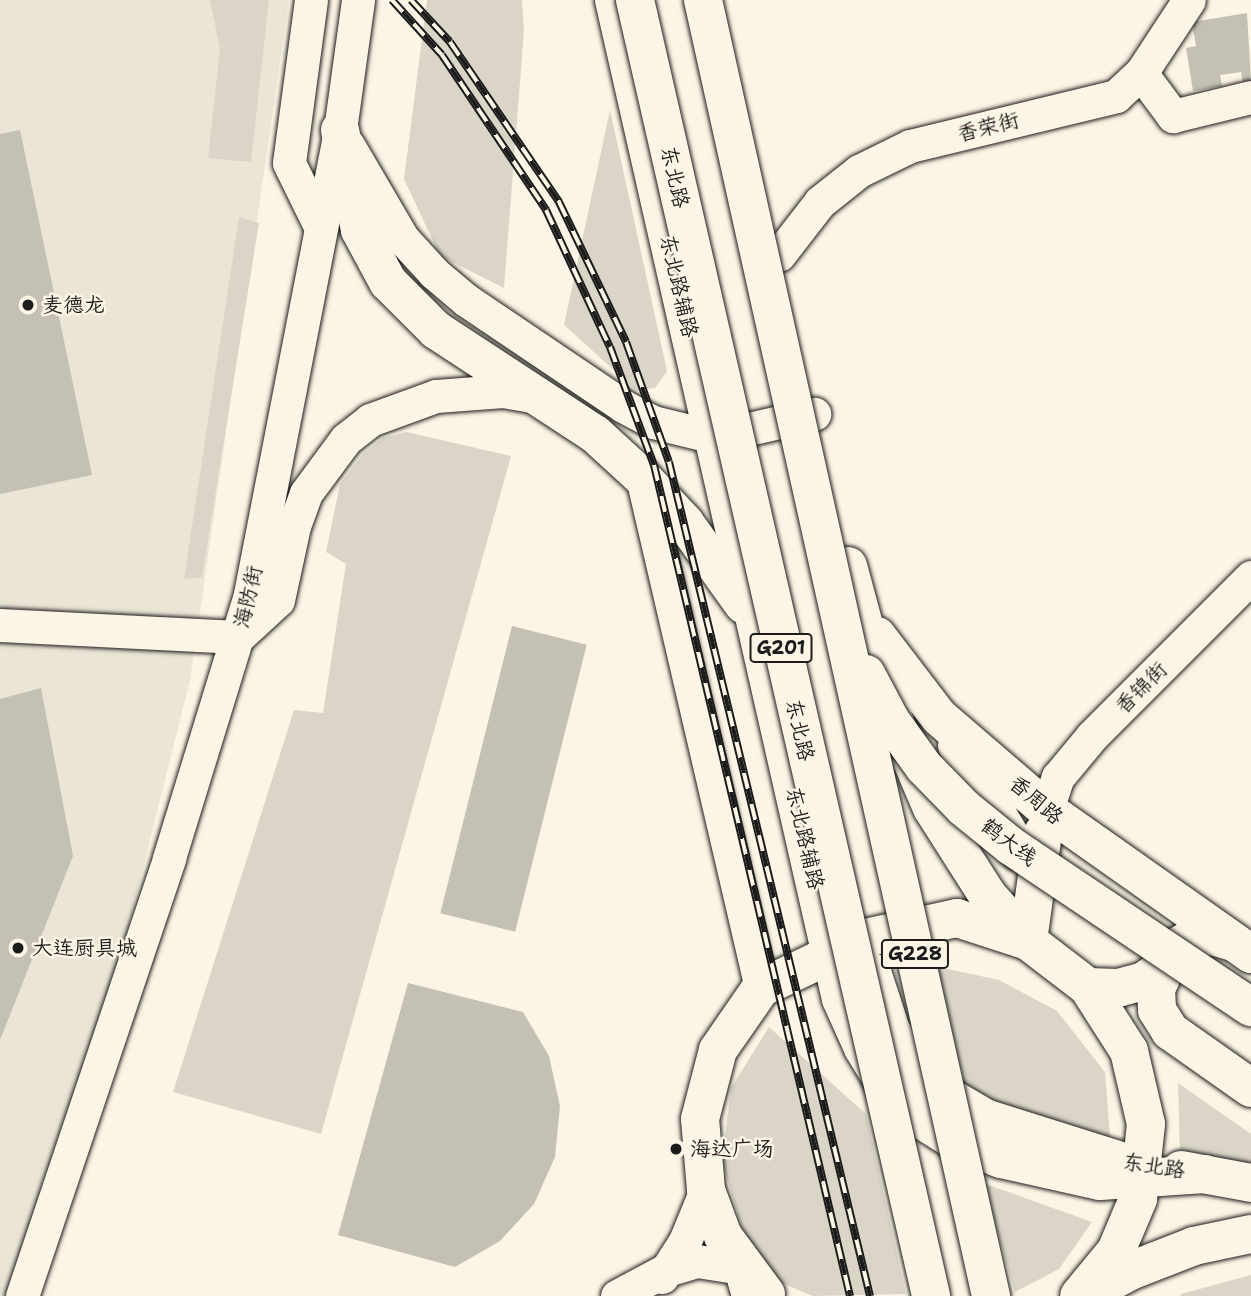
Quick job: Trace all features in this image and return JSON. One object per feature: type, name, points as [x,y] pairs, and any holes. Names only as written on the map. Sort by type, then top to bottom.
[{"type":"main road","name":"东北路辅路","points":[[614,0],[757,627],[848,945],[841,999],[863,1048],[886,1086],[917,1117],[957,1142],[1000,1159],[1100,1181],[1141,1171],[1205,1174],[1251,1183]]},
{"type":"main road","name":"东北路","points":[[635,0],[931,1296]]},
{"type":"main road","name":"东北路","points":[[654,0],[750,429],[848,945]]},
{"type":"main road","points":[[703,0],[848,609],[932,808],[988,896],[1028,941],[1088,987],[1129,1051],[1146,1124],[1138,1199],[1116,1251],[1079,1296]]},
{"type":"main road","points":[[723,0],[814,414],[848,609]]},
{"type":"main road","points":[[340,130],[360,230],[388,282],[436,330],[595,434],[642,477],[685,523],[757,627]]},
{"type":"main road","name":"香周路","points":[[848,609],[939,717],[1047,810],[1242,948]]},
{"type":"main road","name":"鹤大线","points":[[848,609],[891,720],[924,767],[964,808],[1011,846],[1251,1007]]},
{"type":"main road","name":"G228","points":[[848,609],[992,1296]]},
{"type":"main road","points":[[939,717],[1037,880]]},
{"type":"main road","points":[[1028,941],[1047,810]]},
{"type":"main road","points":[[768,1296],[747,1282],[723,1236],[706,1190],[701,1119],[718,1050],[761,989],[848,945],[957,918],[1028,941]]},
{"type":"main road","points":[[1242,948],[1212,936],[1192,938],[1175,948],[1163,967],[1156,989],[1157,1010],[1170,1031],[1251,1088]]},
{"type":"main road","points":[[1088,987],[1118,988],[1144,981],[1163,967]]},
{"type":"main road","points":[[1084,1296],[1130,1271],[1194,1246],[1251,1234]]},
{"type":"street","points":[[311,0],[289,163],[321,228]]},
{"type":"street","name":"海防街","points":[[238,637],[340,130],[358,0]]},
{"type":"street","name":"香荣街","points":[[779,255],[820,202],[859,171],[910,146],[1116,96],[1141,73],[1189,0]]},
{"type":"street","points":[[1141,73],[1173,116],[1251,96]]},
{"type":"street","points":[[340,130],[403,239],[466,300],[624,407],[663,425],[713,437],[814,414]]},
{"type":"street","name":"海防街","points":[[238,637],[278,600],[306,493],[346,439],[370,420],[436,396],[503,391],[537,397]]},
{"type":"street","points":[[642,477],[761,989]]},
{"type":"street","name":"香锦街","points":[[1047,810],[1058,777],[1092,736],[1251,577]]},
{"type":"street","points":[[0,625],[238,637],[205,729],[169,858],[22,1296]]},
{"type":"street","points":[[660,1284],[685,1241],[706,1190]]},
{"type":"street","points":[[617,1296],[660,1284],[697,1261],[747,1282]]},
{"type":"shaded area","points":[[0,0],[289,0],[190,680],[36,1296],[0,1296]]},
{"type":"shaded area","points":[[210,0],[269,0],[251,162],[208,158],[220,49]]},
{"type":"shaded area","points":[[427,0],[522,0],[524,30],[504,288],[440,256],[404,179]]},
{"type":"shaded area","points":[[610,110],[667,371],[655,388],[636,390],[564,325]]},
{"type":"shaded area","points":[[239,217],[259,223],[202,577],[184,579]]},
{"type":"shaded area","points":[[406,432],[511,456],[321,1134],[173,1092],[294,710],[323,713],[346,564],[326,552],[340,484],[363,454],[383,438]]},
{"type":"shaded area","points":[[938,967],[999,980],[1057,1011],[1105,1072],[1110,1137],[967,1096]]},
{"type":"shaded area","points":[[769,1027],[866,1114],[906,1294],[813,1296],[779,1282],[743,1232],[722,1161],[731,1088]]},
{"type":"shaded area","points":[[1178,1083],[1251,1134],[1251,1172],[1180,1158]]},
{"type":"shaded area","points":[[983,1183],[1092,1222],[1059,1269],[1015,1292]]},
{"type":"shaded area","points":[[1251,1275],[1251,1296],[1180,1296],[1181,1294]]},
{"type":"building","points":[[1247,13],[1251,81],[1243,83],[1241,72],[1220,75],[1222,86],[1193,91],[1186,48],[1196,46],[1192,22]]},
{"type":"building","name":"麦德龙","points":[[20,130],[92,475],[0,494],[0,134]]},
{"type":"building","points":[[512,626],[587,645],[515,932],[440,913]]},
{"type":"building","name":"大连厨具城","points":[[41,688],[73,856],[0,1040],[0,699]]},
{"type":"building","points":[[408,983],[523,1012],[549,1056],[560,1106],[555,1157],[534,1204],[500,1241],[455,1267],[338,1235]]},
{"type":"railway","points":[[392,0],[442,55],[546,210],[610,347],[654,465],[850,1296]]},
{"type":"railway","points":[[411,0],[450,42],[559,202],[626,342],[669,462],[870,1296]]},
{"type":"place","name":"麦德龙","points":[[28,305]]},
{"type":"place","name":"大连厨具城","points":[[18,948]]},
{"type":"place","name":"海达广场","points":[[676,1149]]}]
